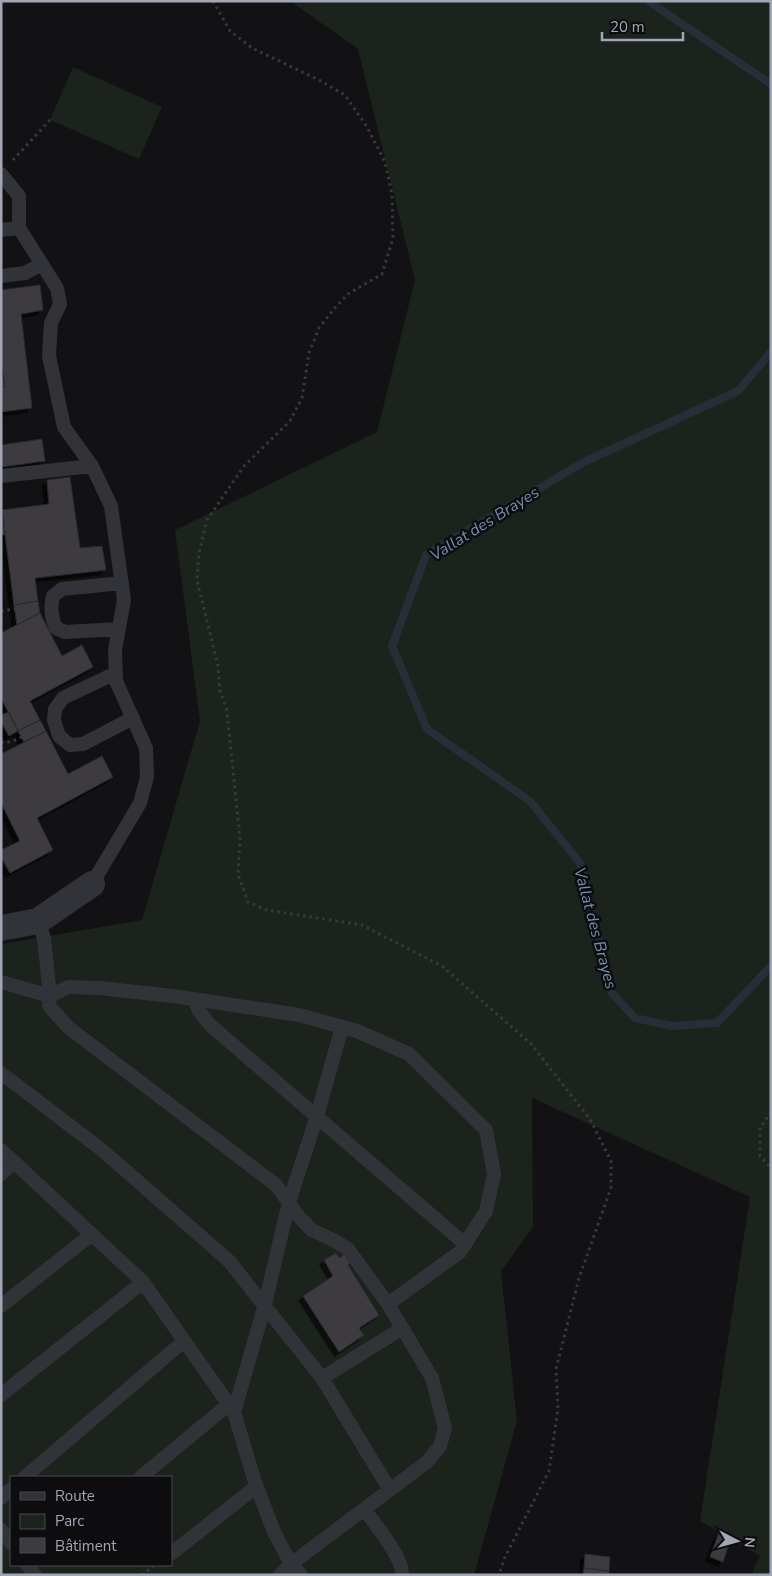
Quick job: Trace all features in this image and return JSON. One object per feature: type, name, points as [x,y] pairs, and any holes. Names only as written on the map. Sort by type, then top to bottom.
[{"type":"street","points":[[1,928],[38,921],[92,884]]},
{"type":"lane","points":[[4,170],[19,196],[18,228],[58,288],[60,304],[51,323],[48,356],[64,426],[92,466],[111,506],[124,600],[115,650],[116,681],[146,748],[147,777],[140,802],[92,884]]},
{"type":"lane","points":[[1,230],[18,228]]},
{"type":"lane","points":[[1,276],[25,273],[42,264]]},
{"type":"lane","points":[[1,476],[92,466]]},
{"type":"lane","points":[[119,629],[65,632],[56,628],[52,618],[51,606],[53,596],[62,589],[122,582]]},
{"type":"lane","points":[[116,673],[63,698],[55,708],[54,720],[59,736],[70,745],[83,744],[133,718]]},
{"type":"lane","points":[[38,921],[44,938],[50,996],[49,1006],[69,1028],[276,1185],[300,1218],[312,1230],[348,1249],[388,1304],[432,1378],[445,1428],[440,1446],[427,1462],[291,1564],[280,1575]]},
{"type":"lane","points":[[1,982],[50,996],[68,987],[100,988],[194,999],[299,1015],[357,1031],[409,1054],[486,1130],[494,1174],[486,1211],[460,1252],[388,1304]]},
{"type":"lane","points":[[194,999],[199,1012],[210,1025],[465,1244]]},
{"type":"lane","points":[[142,1476],[232,1408],[265,1304],[290,1202],[318,1116],[342,1027]]},
{"type":"lane","points":[[1,1073],[102,1150],[229,1261],[322,1378],[390,1490]]},
{"type":"lane","points":[[1,1150],[142,1282],[232,1408],[274,1532],[291,1564],[301,1575]]},
{"type":"lane","points":[[1,1174],[14,1162]]},
{"type":"lane","points":[[1,1306],[92,1234]]},
{"type":"lane","points":[[1,1395],[142,1282]]},
{"type":"lane","points":[[322,1378],[401,1328]]},
{"type":"lane","points":[[26,1476],[184,1341]]},
{"type":"lane","points":[[172,1553],[257,1486]]},
{"type":"lane","points":[[364,1509],[390,1544],[403,1570],[402,1575]]},
{"type":"lane","points":[[1,1530],[10,1542]]},
{"type":"path","points":[[213,1],[230,31],[252,48],[319,80],[345,95],[367,127],[385,162],[392,194],[392,238],[382,274],[348,294],[319,328],[308,353],[302,398],[290,421],[244,466],[207,520],[201,545],[197,580],[218,666],[220,691],[227,711],[240,838],[238,874],[248,902],[267,910],[362,925],[442,966],[530,1044],[590,1120],[611,1161],[611,1188],[579,1278],[556,1369],[558,1409],[549,1470],[504,1559],[499,1575]]},
{"type":"path","points":[[4,170],[50,120]]},
{"type":"path","points":[[1,611],[15,609]]},
{"type":"path","points":[[1,742],[5,743],[22,738],[42,725]]},
{"type":"path","points":[[771,1112],[760,1128],[760,1156],[771,1168]]},
{"type":"path","points":[[142,1575],[155,1566]]},
{"type":"path","points":[[768,1575],[771,1567]]},
{"type":"green space","points":[[290,1],[771,1],[771,1575],[751,1575],[760,1556],[700,1521],[750,1197],[532,1098],[533,1227],[501,1271],[517,1421],[474,1575],[1,1575],[1,944],[142,920],[200,721],[175,530],[377,432],[415,280],[358,49]]},
{"type":"green space","points":[[73,67],[162,107],[139,159],[50,120]]},
{"type":"building","points":[[40,285],[43,310],[21,314],[32,408],[1,412],[1,387],[5,387],[1,364],[1,290]]},
{"type":"building","points":[[1,364],[5,387],[1,387]]},
{"type":"building","points":[[42,439],[45,461],[1,467],[1,445]]},
{"type":"building","points":[[70,477],[80,548],[102,546],[106,570],[35,578],[38,601],[14,605],[2,510],[49,504],[47,480]]},
{"type":"building","points":[[2,510],[5,535],[1,534]]},
{"type":"building","points":[[38,601],[40,613],[17,625],[14,605]]},
{"type":"building","points":[[40,613],[62,656],[82,645],[93,667],[30,701],[40,720],[18,731],[1,698],[1,633]]},
{"type":"building","points":[[9,712],[18,731],[9,736],[1,722],[1,715]]},
{"type":"building","points":[[40,720],[46,731],[24,742],[18,731]]},
{"type":"building","points":[[46,731],[68,774],[102,756],[113,777],[37,818],[53,850],[10,873],[1,857],[1,850],[20,841],[1,803],[1,754]]},
{"type":"building","points":[[336,1253],[339,1258],[345,1254],[350,1263],[348,1265],[379,1315],[359,1328],[364,1335],[339,1352],[303,1296],[333,1276],[324,1260]]},
{"type":"building","points":[[719,1533],[731,1538],[723,1562],[710,1557]]},
{"type":"building","points":[[585,1554],[610,1557],[609,1571],[584,1568]]},
{"type":"building","points":[[584,1568],[609,1571],[609,1575],[583,1575]]},
{"type":"waterway","name":"Vallat des Brayes","points":[[648,1],[771,84]]},
{"type":"waterway","name":"Vallat des Brayes","points":[[771,352],[738,391],[582,463],[426,555],[392,646],[427,729],[530,801],[580,863],[611,992],[635,1018],[672,1026],[717,1023],[771,966]]}]
